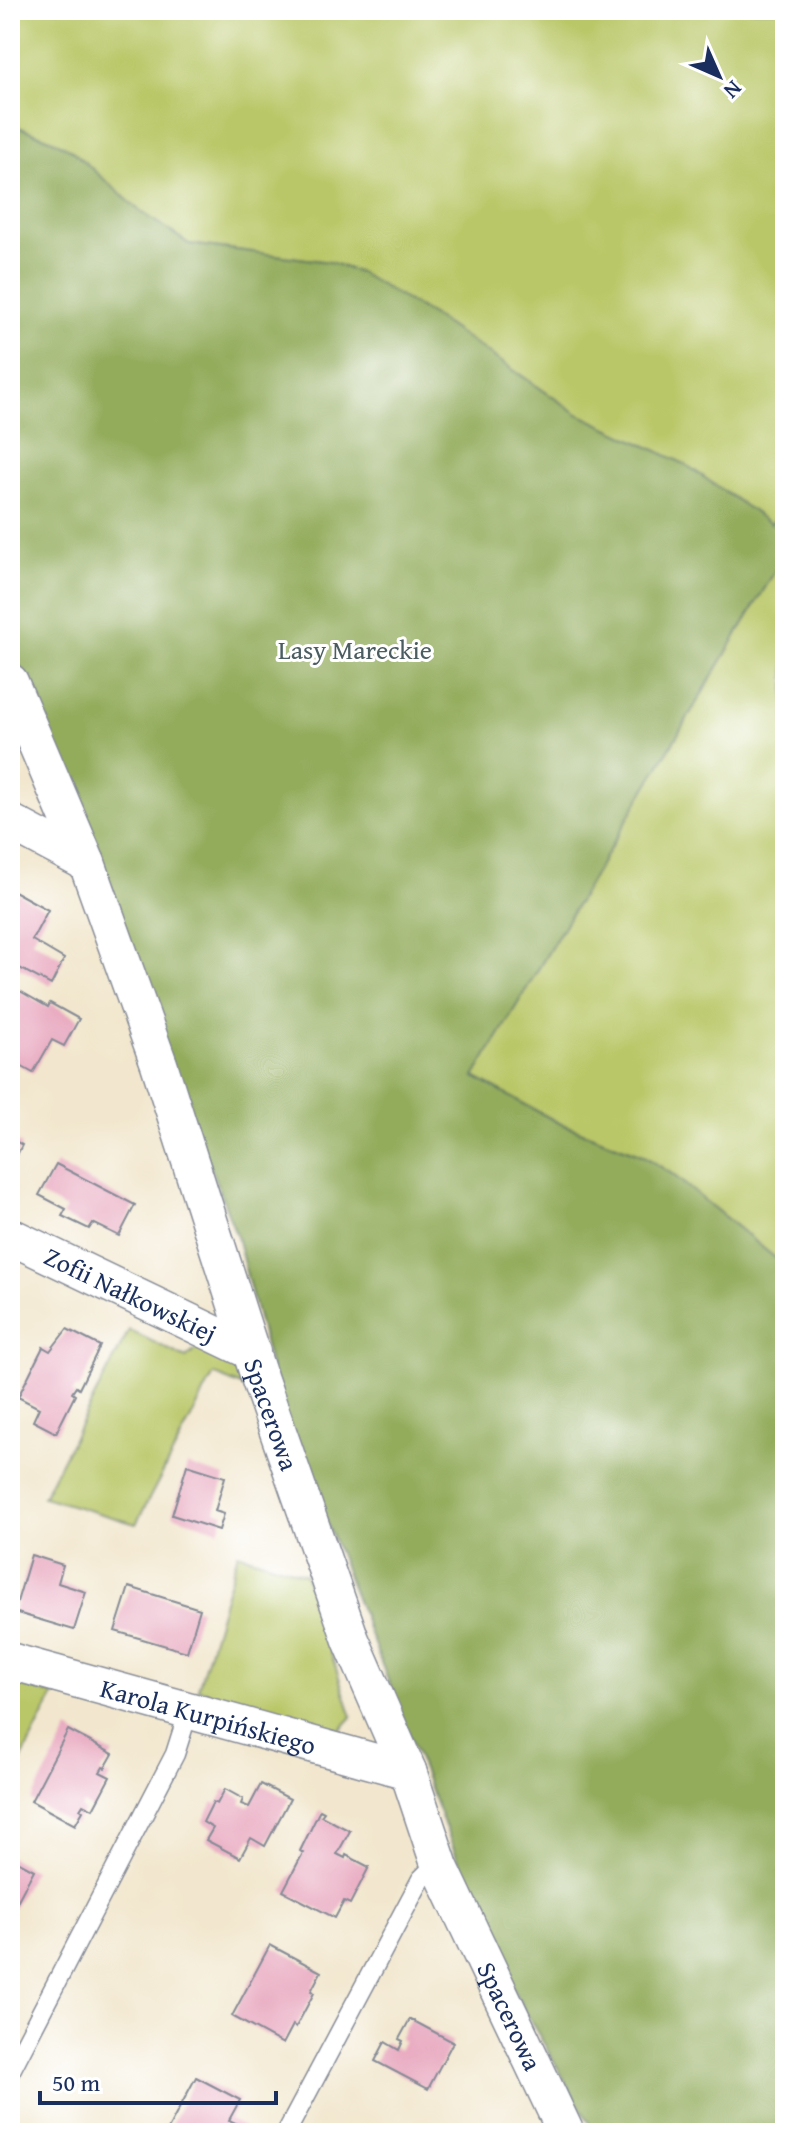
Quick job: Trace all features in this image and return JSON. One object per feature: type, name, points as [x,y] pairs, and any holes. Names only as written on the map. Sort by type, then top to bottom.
[{"type":"street","name":"Spacerowa","points":[[10,682],[87,863],[159,1064],[252,1352],[351,1640],[408,1771],[440,1867],[566,2133]]},
{"type":"street","points":[[10,822],[87,863]]},
{"type":"street","name":"Zofii Nałkowskiej","points":[[10,1236],[252,1352]]},
{"type":"street","name":"Karola Kurpińskiego","points":[[10,1661],[408,1771]]},
{"type":"lane","points":[[10,2072],[175,1754],[189,1710]]},
{"type":"lane","points":[[286,2133],[421,1879],[430,1870],[440,1867]]},
{"type":"green space","points":[[10,10],[785,10],[785,503],[772,525],[685,464],[578,414],[438,319],[360,273],[330,262],[189,244],[140,211],[53,140],[10,124]]},
{"type":"green space","name":"Lasy Mareckie","points":[[10,124],[70,149],[140,211],[189,244],[330,262],[360,273],[438,319],[578,414],[685,464],[771,524],[785,503],[785,554],[474,1077],[559,1123],[642,1155],[672,1174],[785,1266],[785,2133],[595,2133],[517,1997],[474,1900],[278,1396],[237,1237],[10,640]]},
{"type":"green space","points":[[785,554],[785,1266],[672,1174],[643,1155],[559,1123],[474,1077]]},
{"type":"green space","points":[[129,1330],[186,1358],[208,1339],[229,1352],[243,1387],[214,1374],[136,1524],[43,1497]]},
{"type":"green space","points":[[238,1553],[305,1574],[352,1717],[338,1732],[198,1689]]},
{"type":"green space","points":[[10,1682],[54,1695],[10,1782]]},
{"type":"building","points":[[10,889],[48,910],[32,940],[64,959],[51,985],[10,963]]},
{"type":"building","points":[[13,987],[48,1007],[50,1003],[79,1019],[64,1046],[52,1040],[33,1073],[10,1060],[10,992]]},
{"type":"building","points":[[10,1138],[22,1145],[10,1169]]},
{"type":"building","points":[[56,1164],[135,1205],[119,1236],[93,1223],[89,1229],[62,1216],[66,1209],[39,1195]]},
{"type":"building","points":[[10,1300],[17,1303],[10,1318]]},
{"type":"building","points":[[67,1329],[100,1346],[79,1389],[76,1387],[72,1393],[75,1395],[56,1433],[33,1421],[39,1408],[18,1397],[43,1347],[50,1351]]},
{"type":"building","points":[[187,1465],[225,1477],[215,1511],[224,1514],[219,1530],[172,1515]]},
{"type":"building","points":[[31,1555],[63,1565],[58,1583],[86,1592],[74,1630],[14,1612]]},
{"type":"building","points":[[129,1587],[200,1609],[187,1652],[115,1631]]},
{"type":"building","points":[[68,1730],[113,1754],[100,1772],[110,1777],[93,1809],[83,1804],[80,1809],[83,1811],[75,1825],[31,1801]]},
{"type":"building","points":[[261,1784],[290,1799],[265,1846],[251,1838],[240,1858],[206,1840],[213,1828],[203,1822],[213,1802],[217,1804],[225,1789],[243,1799],[241,1804],[249,1807]]},
{"type":"building","points":[[320,1810],[324,1812],[321,1816],[350,1831],[337,1854],[345,1858],[346,1855],[369,1867],[350,1904],[344,1901],[335,1918],[283,1891],[303,1853],[300,1851]]},
{"type":"building","points":[[10,1857],[34,1870],[10,1915]]},
{"type":"building","points":[[270,1945],[321,1972],[311,1991],[314,1993],[283,2044],[232,2016]]},
{"type":"building","points":[[410,2019],[453,2042],[428,2089],[375,2061],[385,2042],[399,2050],[403,2041],[399,2039]]},
{"type":"building","points":[[196,2077],[240,2100],[229,2120],[244,2127],[241,2133],[166,2133]]}]
